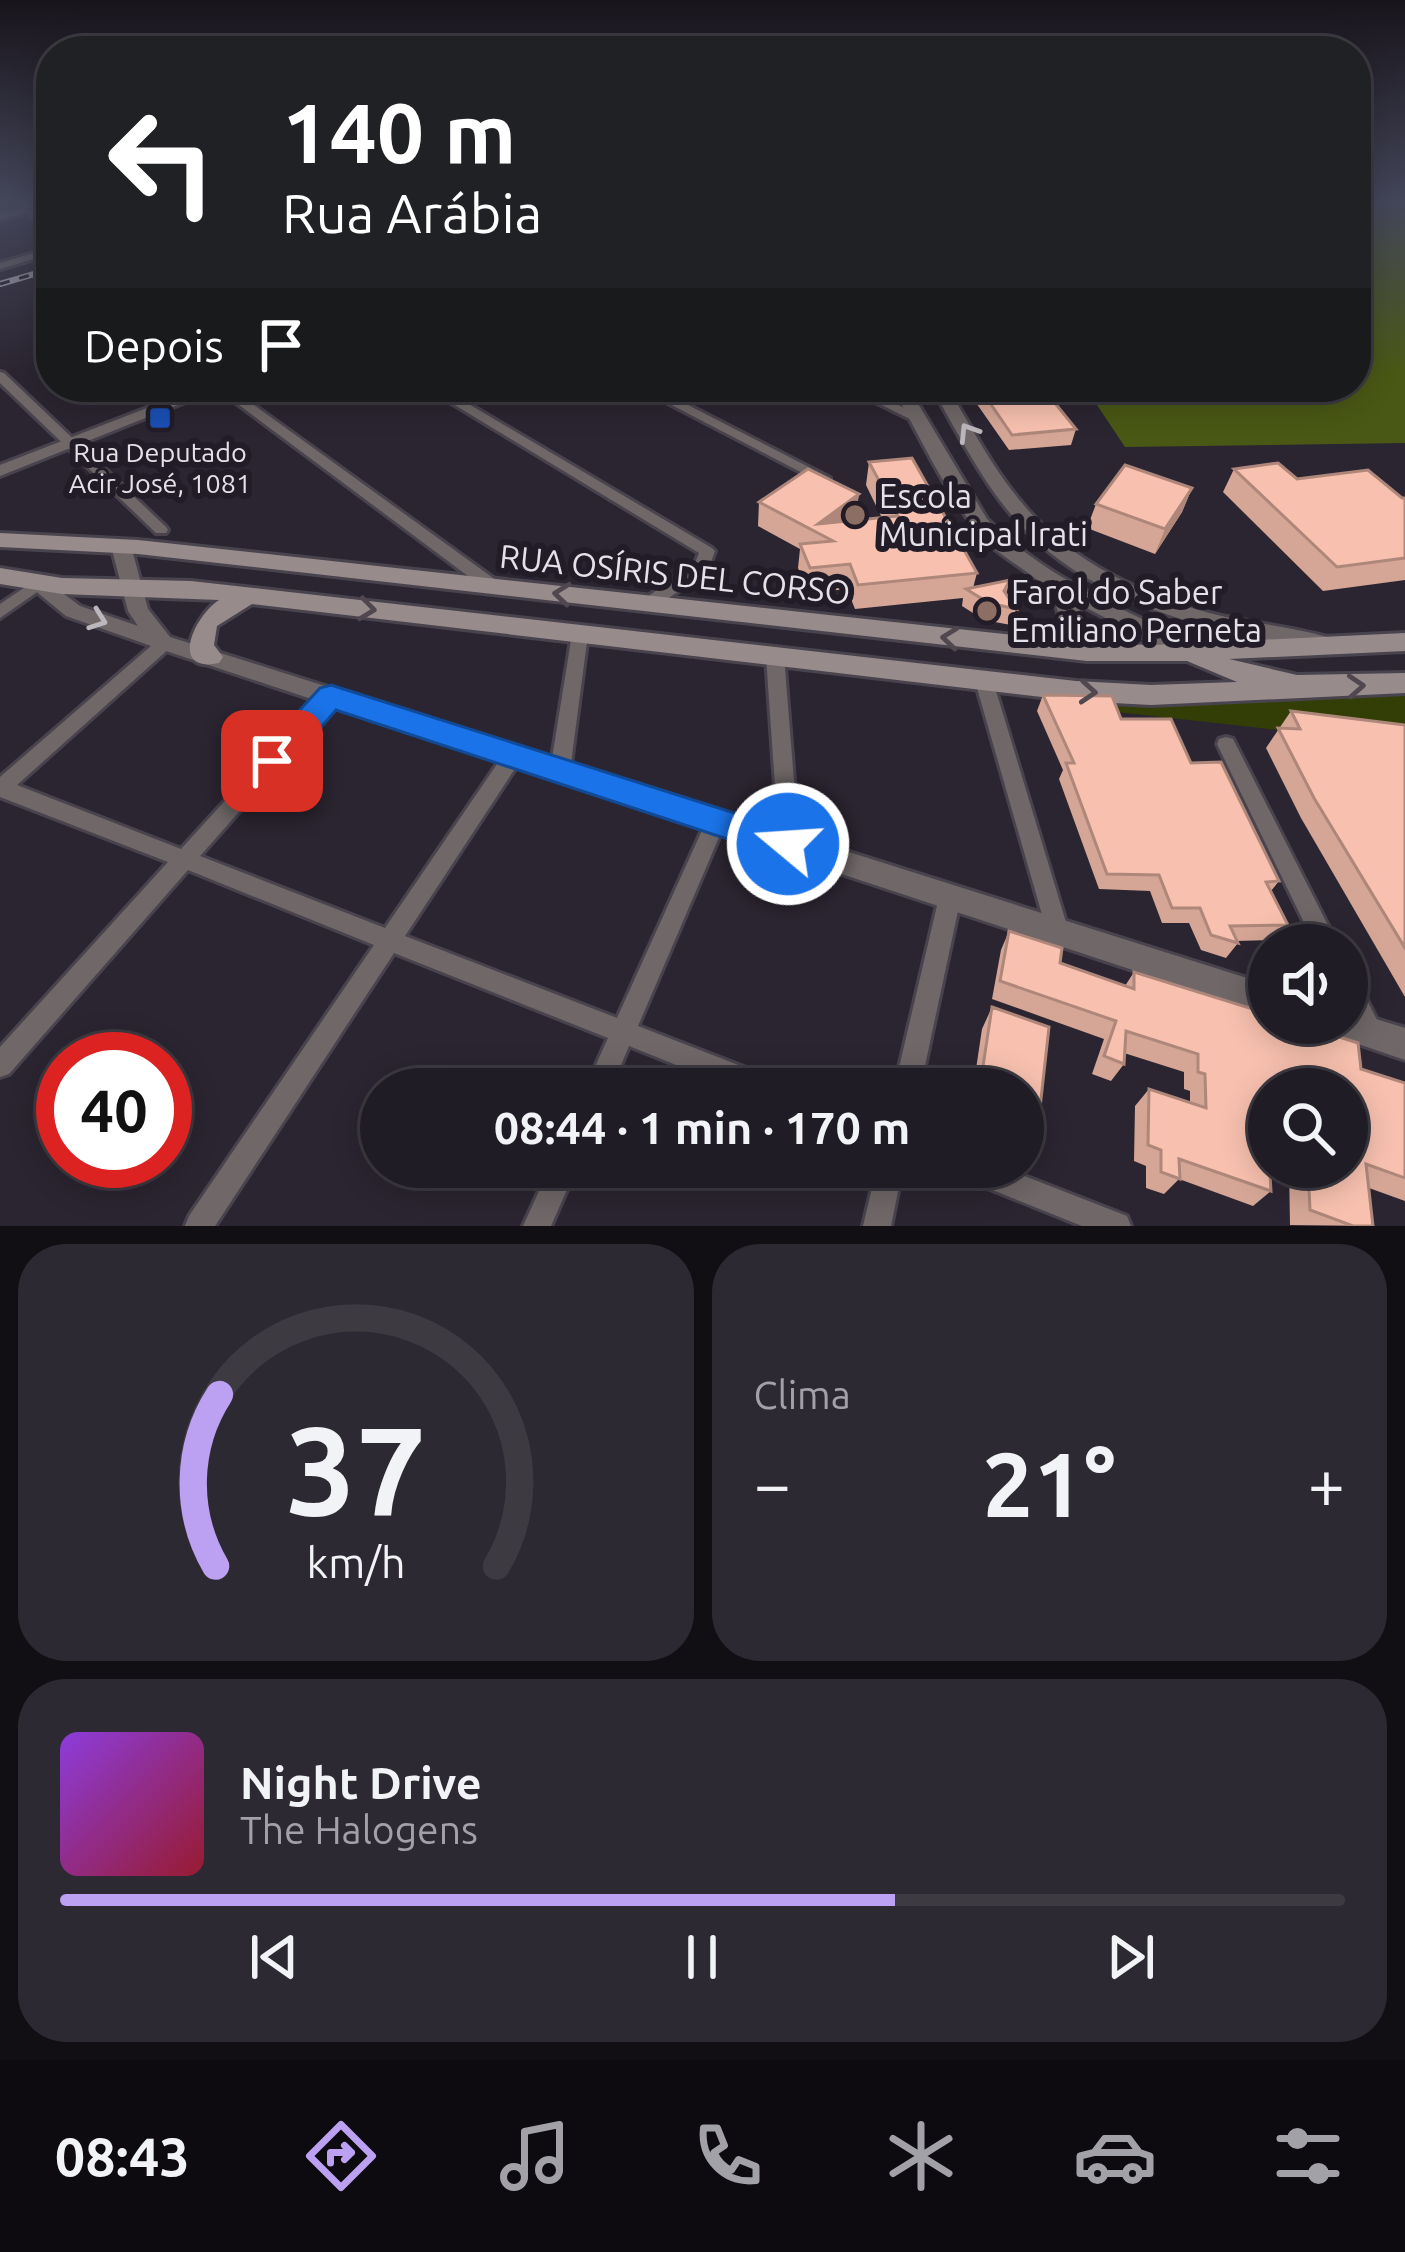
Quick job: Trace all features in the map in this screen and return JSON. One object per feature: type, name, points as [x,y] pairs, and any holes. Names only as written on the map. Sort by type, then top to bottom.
[{"type":"main road","name":"RUA OSÍRIS DEL CORSO","points":[[0,540],[451,571],[494,587],[1040,648],[1192,652],[1405,642]]},
{"type":"main road","name":"RUA OSÍRIS DEL CORSO","points":[[0,576],[37,584],[251,595],[1113,694],[1306,689]]},
{"type":"main road","points":[[209,656],[201,647],[206,622],[251,595]]},
{"type":"main road","points":[[646,642],[665,628],[666,618],[649,604]]},
{"type":"main road","points":[[710,649],[701,641],[701,623],[722,613]]},
{"type":"main road","points":[[1192,652],[1248,679],[1306,689],[1405,682]]},
{"type":"street","points":[[0,376],[161,530]]},
{"type":"street","points":[[0,474],[178,402]]},
{"type":"street","points":[[237,402],[451,571]]},
{"type":"street","points":[[456,402],[707,551],[710,556],[702,566],[649,604]]},
{"type":"street","points":[[673,402],[830,481]]},
{"type":"street","points":[[884,402],[917,417]]},
{"type":"street","points":[[908,402],[979,522],[1062,592],[1071,614],[1064,632],[1040,648]]},
{"type":"street","points":[[949,402],[1016,508],[1071,556],[1149,598],[1218,623],[1344,645]]},
{"type":"street","points":[[121,546],[138,611],[165,643]]},
{"type":"street","points":[[1040,572],[1192,652]]},
{"type":"street","points":[[0,612],[37,584],[73,610],[165,643],[1248,993]]},
{"type":"street","points":[[560,770],[580,634]]},
{"type":"street","points":[[165,643],[1,788],[715,1068]]},
{"type":"street","points":[[775,656],[788,844]]},
{"type":"street","points":[[984,681],[1058,932]]},
{"type":"street","points":[[0,1066],[331,696]]},
{"type":"street","points":[[1226,744],[1316,924]]},
{"type":"street","points":[[199,1226],[513,755]]},
{"type":"street","points":[[607,1068],[716,821]]},
{"type":"street","points":[[912,1068],[950,897]]},
{"type":"street","points":[[1368,1026],[1372,1034]]},
{"type":"street","points":[[1368,1033],[1405,1044]]},
{"type":"street","points":[[538,1226],[555,1188]]},
{"type":"street","points":[[877,1226],[885,1188]]},
{"type":"street","points":[[1020,1188],[1117,1226]]},
{"type":"green space","points":[[1371,259],[1405,259],[1405,443],[1125,447],[1095,402],[1371,402]]},
{"type":"green space","points":[[1405,693],[1405,744],[1117,712],[1113,704]]},
{"type":"building","points":[[989,402],[1054,402],[1076,429],[1012,435]]},
{"type":"building","points":[[912,458],[977,573],[858,585],[850,564],[810,568],[800,544],[833,541],[759,502],[808,469],[859,494],[818,524],[898,516],[869,462]]},
{"type":"building","points":[[1278,463],[1297,479],[1368,470],[1405,498],[1405,558],[1337,567],[1234,469]]},
{"type":"building","points":[[1125,465],[1192,488],[1165,529],[1096,504]]},
{"type":"building","points":[[1010,580],[1004,591],[1016,609],[989,603],[966,589]]},
{"type":"building","points":[[1043,695],[1112,696],[1121,719],[1171,719],[1191,763],[1221,762],[1279,881],[1266,882],[1287,924],[1230,926],[1238,943],[1211,935],[1200,908],[1172,908],[1159,875],[1107,874],[1066,763],[1074,763]]},
{"type":"building","points":[[1291,711],[1405,725],[1405,948],[1314,798],[1278,728],[1300,729]]},
{"type":"building","points":[[1009,931],[1062,948],[1060,963],[1134,989],[1134,972],[1248,1007],[1248,1044],[1358,1044],[1361,1068],[1248,1068],[1248,1183],[1179,1159],[1180,1179],[1161,1172],[1161,1150],[1148,1145],[1149,1089],[1206,1108],[1205,1074],[1198,1072],[1198,1054],[1126,1031],[1124,1064],[1104,1056],[1116,1021],[1000,981]]},
{"type":"building","points":[[992,1007],[1049,1027],[1044,1072],[1044,1068],[983,1068]]},
{"type":"building","points":[[1368,1071],[1405,1083],[1405,1178],[1368,1165]]},
{"type":"building","points":[[1368,1182],[1373,1226],[1353,1226],[1310,1210],[1309,1188],[1368,1188]]},
{"type":"railway","points":[[0,284],[36,273]]},
{"type":"place","name":"Rua Deputado Acir José, 1081","points":[[160,418]]},
{"type":"place","name":"Escola Municipal Irati","points":[[855,515]]},
{"type":"place","name":"Farol do Saber Emiliano Perneta","points":[[987,611]]},
{"type":"route","points":[[272,761],[331,696],[788,844]]}]
